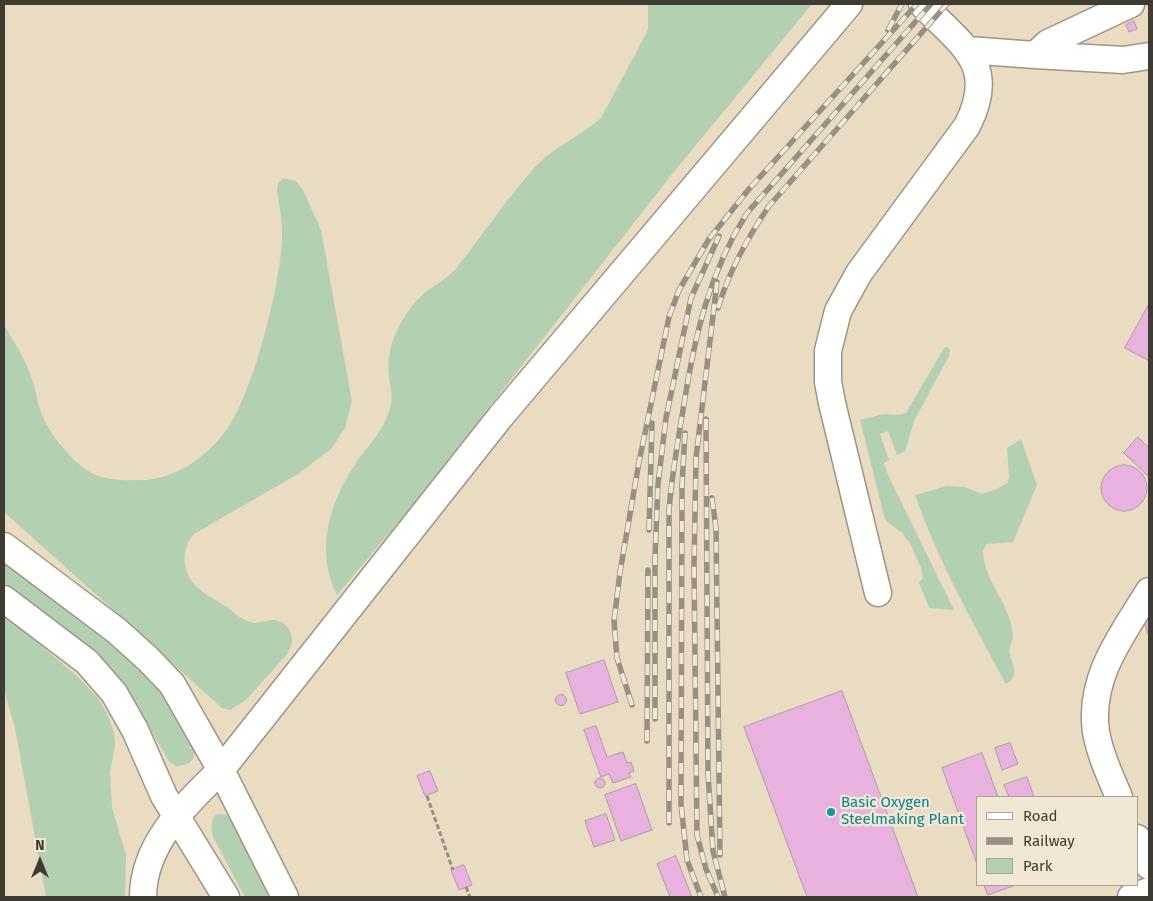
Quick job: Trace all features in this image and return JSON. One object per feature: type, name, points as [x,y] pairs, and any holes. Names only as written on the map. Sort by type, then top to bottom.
[{"type":"lane","points":[[143,897],[149,862],[176,816],[221,770],[501,416],[850,4]]},
{"type":"lane","points":[[878,593],[832,403],[828,382],[828,351],[838,311],[859,273],[972,116],[979,82],[976,65],[968,50],[922,4]]},
{"type":"lane","points":[[1035,55],[1048,43],[1131,4]]},
{"type":"lane","points":[[968,50],[1122,60],[1149,56]]},
{"type":"lane","points":[[4,546],[117,631],[160,671],[180,696],[221,770],[285,897]]},
{"type":"lane","points":[[1119,796],[1100,748],[1096,730],[1095,710],[1098,686],[1105,664],[1149,590]]},
{"type":"lane","points":[[4,600],[101,675],[125,711],[164,796],[226,897]]},
{"type":"lane","points":[[1138,840],[1149,866]]},
{"type":"lane","points":[[1131,897],[1149,890]]},
{"type":"path","points":[[427,796],[453,870]]},
{"type":"path","points":[[466,887],[470,897]]},
{"type":"shaded area","points":[[4,4],[1149,4],[1149,897],[4,897]]},
{"type":"green space","points":[[648,4],[812,4],[673,173],[407,512],[337,595],[330,579],[327,562],[326,545],[328,529],[332,512],[345,481],[380,431],[388,415],[392,398],[389,368],[390,354],[398,327],[417,299],[456,269],[505,203],[536,166],[551,153],[601,118],[648,30]]},
{"type":"green space","points":[[283,178],[296,181],[303,190],[321,230],[352,401],[345,428],[331,449],[298,474],[194,534],[186,547],[186,569],[193,583],[201,591],[247,621],[258,623],[270,620],[279,621],[287,626],[291,633],[292,641],[288,653],[246,700],[230,710],[222,708],[4,512],[4,325],[20,351],[29,372],[45,422],[69,455],[81,466],[95,475],[129,480],[158,478],[183,469],[205,453],[223,434],[231,423],[249,385],[265,334],[277,281],[282,232],[277,190],[278,183]]},
{"type":"green space","points":[[944,348],[950,349],[949,356],[914,421],[905,452],[897,455],[888,431],[880,434],[889,460],[884,463],[889,477],[954,610],[929,608],[919,583],[923,578],[921,568],[910,543],[902,533],[886,521],[884,516],[860,420],[884,414],[898,415],[906,413]]},
{"type":"green space","points":[[1021,439],[1037,485],[1013,542],[987,544],[983,550],[987,572],[1007,613],[1013,635],[1010,651],[1014,674],[1013,678],[1006,684],[945,568],[915,495],[947,486],[965,487],[981,494],[997,489],[1008,482],[1007,448]]},
{"type":"green space","points":[[4,561],[117,642],[169,697],[196,748],[193,759],[190,762],[176,766],[169,761],[132,699],[4,588]]},
{"type":"green space","points":[[4,614],[78,677],[98,698],[108,715],[114,733],[115,746],[110,772],[112,808],[126,855],[125,897],[46,897],[15,728],[4,690]]},
{"type":"green space","points":[[215,815],[227,815],[233,820],[273,897],[245,897],[213,837],[213,820]]},
{"type":"building","points":[[1134,21],[1137,29],[1129,32],[1126,25]]},
{"type":"building","points":[[1149,304],[1149,361],[1125,348]]},
{"type":"building","points":[[1138,437],[1149,448],[1149,477],[1124,453]]},
{"type":"building","points":[[1120,465],[1128,465],[1137,469],[1143,475],[1147,488],[1143,501],[1137,507],[1128,511],[1120,511],[1111,507],[1105,501],[1101,492],[1101,484],[1105,475],[1111,469]]},
{"type":"building","points":[[1149,613],[1149,637],[1142,616]]},
{"type":"building","points":[[604,660],[618,702],[580,714],[566,673]]},
{"type":"building","name":"Basic Oxygen Steelmaking Plant","points":[[842,691],[918,897],[807,897],[744,727]]},
{"type":"building","points":[[559,695],[563,695],[566,700],[565,704],[559,705],[556,702],[556,698]]},
{"type":"building","points":[[596,726],[607,757],[623,752],[627,763],[631,762],[634,771],[629,773],[631,777],[613,783],[609,774],[601,777],[584,730]]},
{"type":"building","points":[[1010,743],[1018,764],[1002,770],[995,748]]},
{"type":"building","points":[[982,753],[998,796],[976,796],[976,861],[942,768]]},
{"type":"building","points":[[430,771],[438,791],[425,796],[417,776]]},
{"type":"building","points":[[1027,777],[1034,796],[1009,796],[1004,785]]},
{"type":"building","points":[[598,778],[602,778],[605,783],[604,787],[598,788],[595,785],[595,781]]},
{"type":"building","points":[[636,784],[652,830],[621,841],[605,795]]},
{"type":"building","points":[[606,814],[615,840],[594,847],[585,821]]},
{"type":"building","points":[[676,856],[692,897],[670,897],[657,864]]},
{"type":"building","points":[[464,865],[472,885],[459,890],[451,870]]},
{"type":"building","points":[[984,886],[1013,886],[988,895]]},
{"type":"railway","points":[[888,30],[902,4]]},
{"type":"railway","points":[[632,705],[617,658],[614,621],[620,572],[639,462],[669,317],[679,290],[709,239],[749,189],[917,4]]},
{"type":"railway","points":[[669,823],[669,510],[675,457],[688,378],[705,305],[723,258],[747,213],[931,4]]},
{"type":"railway","points":[[718,308],[740,255],[769,206],[947,4]]},
{"type":"railway","points":[[655,719],[655,557],[658,484],[666,418],[691,298],[719,236]]},
{"type":"railway","points":[[717,282],[696,458],[694,567],[697,835],[706,869],[718,897]]},
{"type":"railway","points":[[706,419],[708,774],[713,851],[725,897]]},
{"type":"railway","points":[[649,530],[652,423]]},
{"type":"railway","points":[[685,433],[682,485],[681,804],[687,860],[701,897]]},
{"type":"railway","points":[[712,498],[716,528],[720,855]]},
{"type":"railway","points":[[647,741],[648,570]]},
{"type":"place","name":"Basic Oxygen Steelmaking Plant","points":[[831,812]]}]
